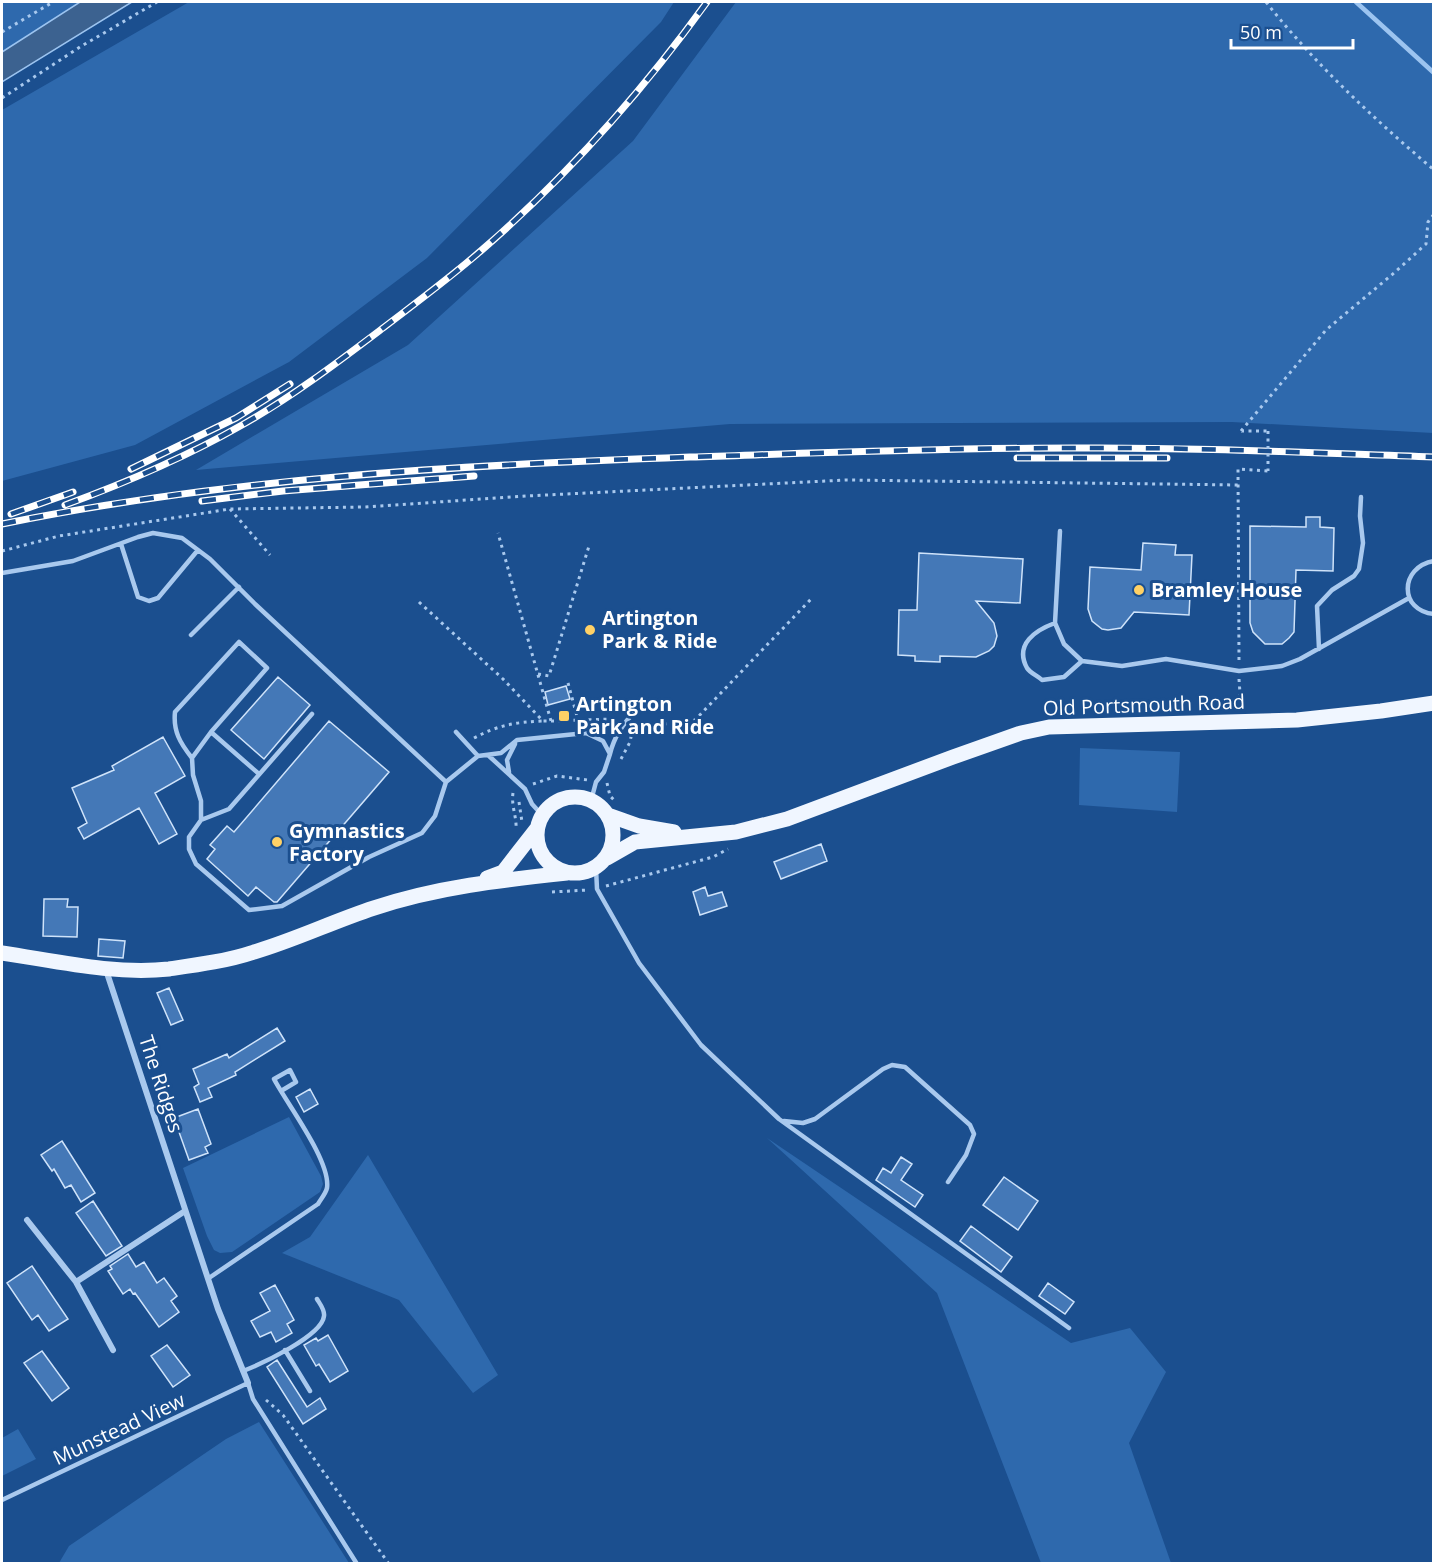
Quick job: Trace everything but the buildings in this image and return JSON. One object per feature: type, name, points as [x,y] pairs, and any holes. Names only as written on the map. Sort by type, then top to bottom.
[{"type":"main road","name":"Old Portsmouth Road","points":[[601,863],[635,842],[736,832],[788,819],[1021,733],[1049,727],[1297,720],[1434,703]]},
{"type":"main road","points":[[2,953],[105,968],[136,970],[168,969],[253,953],[375,907],[476,883],[582,873],[601,863],[613,844],[613,829],[603,809],[584,798],[569,797],[555,803],[503,872],[476,883]]},
{"type":"main road","name":"Old Portsmouth Road","points":[[603,809],[639,826],[692,835]]},
{"type":"main road","points":[[540,821],[537,842],[543,856],[553,867],[567,873]]},
{"type":"street","name":"The Ridges","points":[[105,968],[219,1309],[248,1383]]},
{"type":"street","points":[[76,1282],[185,1210]]},
{"type":"street","points":[[27,1220],[76,1282],[113,1350]]},
{"type":"lane","points":[[1319,649],[1317,606],[1332,590],[1354,576],[1359,568],[1363,543],[1360,516],[1361,497]]},
{"type":"lane","points":[[1060,531],[1055,623],[1064,644],[1082,661],[1122,666],[1166,659],[1239,671],[1282,666],[1319,649],[1409,598]]},
{"type":"lane","points":[[2,573],[74,561],[153,533],[182,538],[210,559],[446,782]]},
{"type":"lane","points":[[121,544],[138,597],[149,601],[158,598],[198,550]]},
{"type":"lane","points":[[1434,561],[1425,562],[1416,568],[1410,576],[1407,589],[1409,598],[1418,609],[1434,614]]},
{"type":"lane","points":[[191,635],[238,587]]},
{"type":"lane","points":[[1055,623],[1040,628],[1029,637],[1023,652],[1028,669],[1042,680],[1064,677],[1082,661]]},
{"type":"lane","points":[[192,758],[211,732],[267,668],[239,642],[175,712],[174,724],[179,742],[192,758],[193,775],[201,801],[201,820]]},
{"type":"lane","points":[[603,809],[592,797],[596,782],[604,771],[613,743],[625,721],[636,711]]},
{"type":"lane","points":[[312,714],[229,809],[201,820],[189,837],[189,849],[196,864],[249,910],[282,906],[369,857],[422,833],[435,816],[446,782],[478,756],[501,753],[517,740],[586,733],[603,741],[610,754]]},
{"type":"lane","points":[[211,732],[260,774]]},
{"type":"lane","points":[[456,732],[478,756]]},
{"type":"lane","points":[[509,772],[507,760],[517,740]]},
{"type":"lane","points":[[489,756],[525,789],[540,821]]},
{"type":"lane","points":[[601,863],[597,889],[639,963],[700,1045],[778,1119],[1069,1328]]},
{"type":"lane","points":[[778,1119],[803,1123],[815,1119],[883,1069],[892,1065],[905,1067],[970,1125],[974,1134],[966,1155],[948,1182]]},
{"type":"lane","points":[[209,1278],[318,1204],[327,1190],[326,1172],[310,1139],[280,1091],[274,1079],[290,1070],[296,1082],[280,1091]]},
{"type":"lane","points":[[243,1371],[285,1350],[318,1327],[324,1318],[324,1311],[316,1299]]},
{"type":"lane","points":[[285,1350],[310,1391]]},
{"type":"lane","points":[[248,1383],[253,1399],[357,1563]]},
{"type":"lane","name":"Munstead View","points":[[2,1500],[248,1383]]},
{"type":"path","points":[[2,32],[53,2]]},
{"type":"path","points":[[2,98],[157,2]]},
{"type":"path","points":[[1266,2],[1297,40],[1390,133],[1434,170]]},
{"type":"path","points":[[1242,722],[1239,671],[1238,469],[1268,471],[1268,430],[1241,431],[1326,330],[1426,243],[1428,222],[1434,214]]},
{"type":"path","points":[[2,551],[58,536],[230,510],[365,507],[526,496],[847,480],[1239,485]]},
{"type":"path","points":[[230,510],[270,555]]},
{"type":"path","points":[[419,602],[503,679],[543,721],[551,720],[498,533]]},
{"type":"path","points":[[538,674],[549,676],[589,546]]},
{"type":"path","points":[[633,728],[694,720],[813,597]]},
{"type":"path","points":[[568,682],[578,720]]},
{"type":"path","points":[[248,1383],[283,1414],[389,1563]]},
{"type":"shaded area","points":[[2,2],[80,2],[2,52]]},
{"type":"shaded area","points":[[80,2],[132,2],[2,82],[2,52]]},
{"type":"shaded area","points":[[189,2],[674,2],[661,22],[427,258],[289,362],[135,445],[2,481],[2,110]]},
{"type":"shaded area","points":[[736,2],[1433,2],[1433,433],[1232,422],[730,424],[196,470],[408,345],[633,141]]},
{"type":"shaded area","points":[[1080,748],[1180,752],[1177,812],[1079,805]]},
{"type":"shaded area","points":[[289,1117],[321,1176],[323,1184],[320,1192],[232,1252],[220,1253],[214,1250],[183,1168]]},
{"type":"shaded area","points":[[767,1138],[1071,1343],[1130,1328],[1166,1372],[1129,1443],[1171,1563],[1041,1563],[937,1293]]},
{"type":"shaded area","points":[[368,1155],[498,1375],[473,1393],[399,1300],[282,1253],[310,1237]]},
{"type":"shaded area","points":[[259,1422],[349,1563],[59,1563],[69,1546],[226,1439]]},
{"type":"shaded area","points":[[18,1429],[36,1459],[2,1476],[2,1438]]},
{"type":"waterway","points":[[1356,2],[1434,73]]},
{"type":"railway","points":[[65,505],[177,459],[261,414],[332,366],[434,289],[514,221],[574,162],[630,100],[707,2]]},
{"type":"railway","points":[[131,469],[236,418],[290,384]]},
{"type":"railway","points":[[2,524],[172,495],[344,476],[517,464],[882,451],[1073,448],[1208,449],[1434,457]]},
{"type":"railway","points":[[1017,458],[1167,458]]},
{"type":"railway","points":[[202,501],[283,491],[474,476]]},
{"type":"railway","points":[[11,514],[73,492]]},
{"type":"place","name":"Bramley House","points":[[1139,590]]},
{"type":"place","name":"Artington Park & Ride","points":[[590,630]]},
{"type":"place","name":"Artington Park and Ride","points":[[564,716]]},
{"type":"place","name":"Gymnastics Factory","points":[[277,842]]}]
